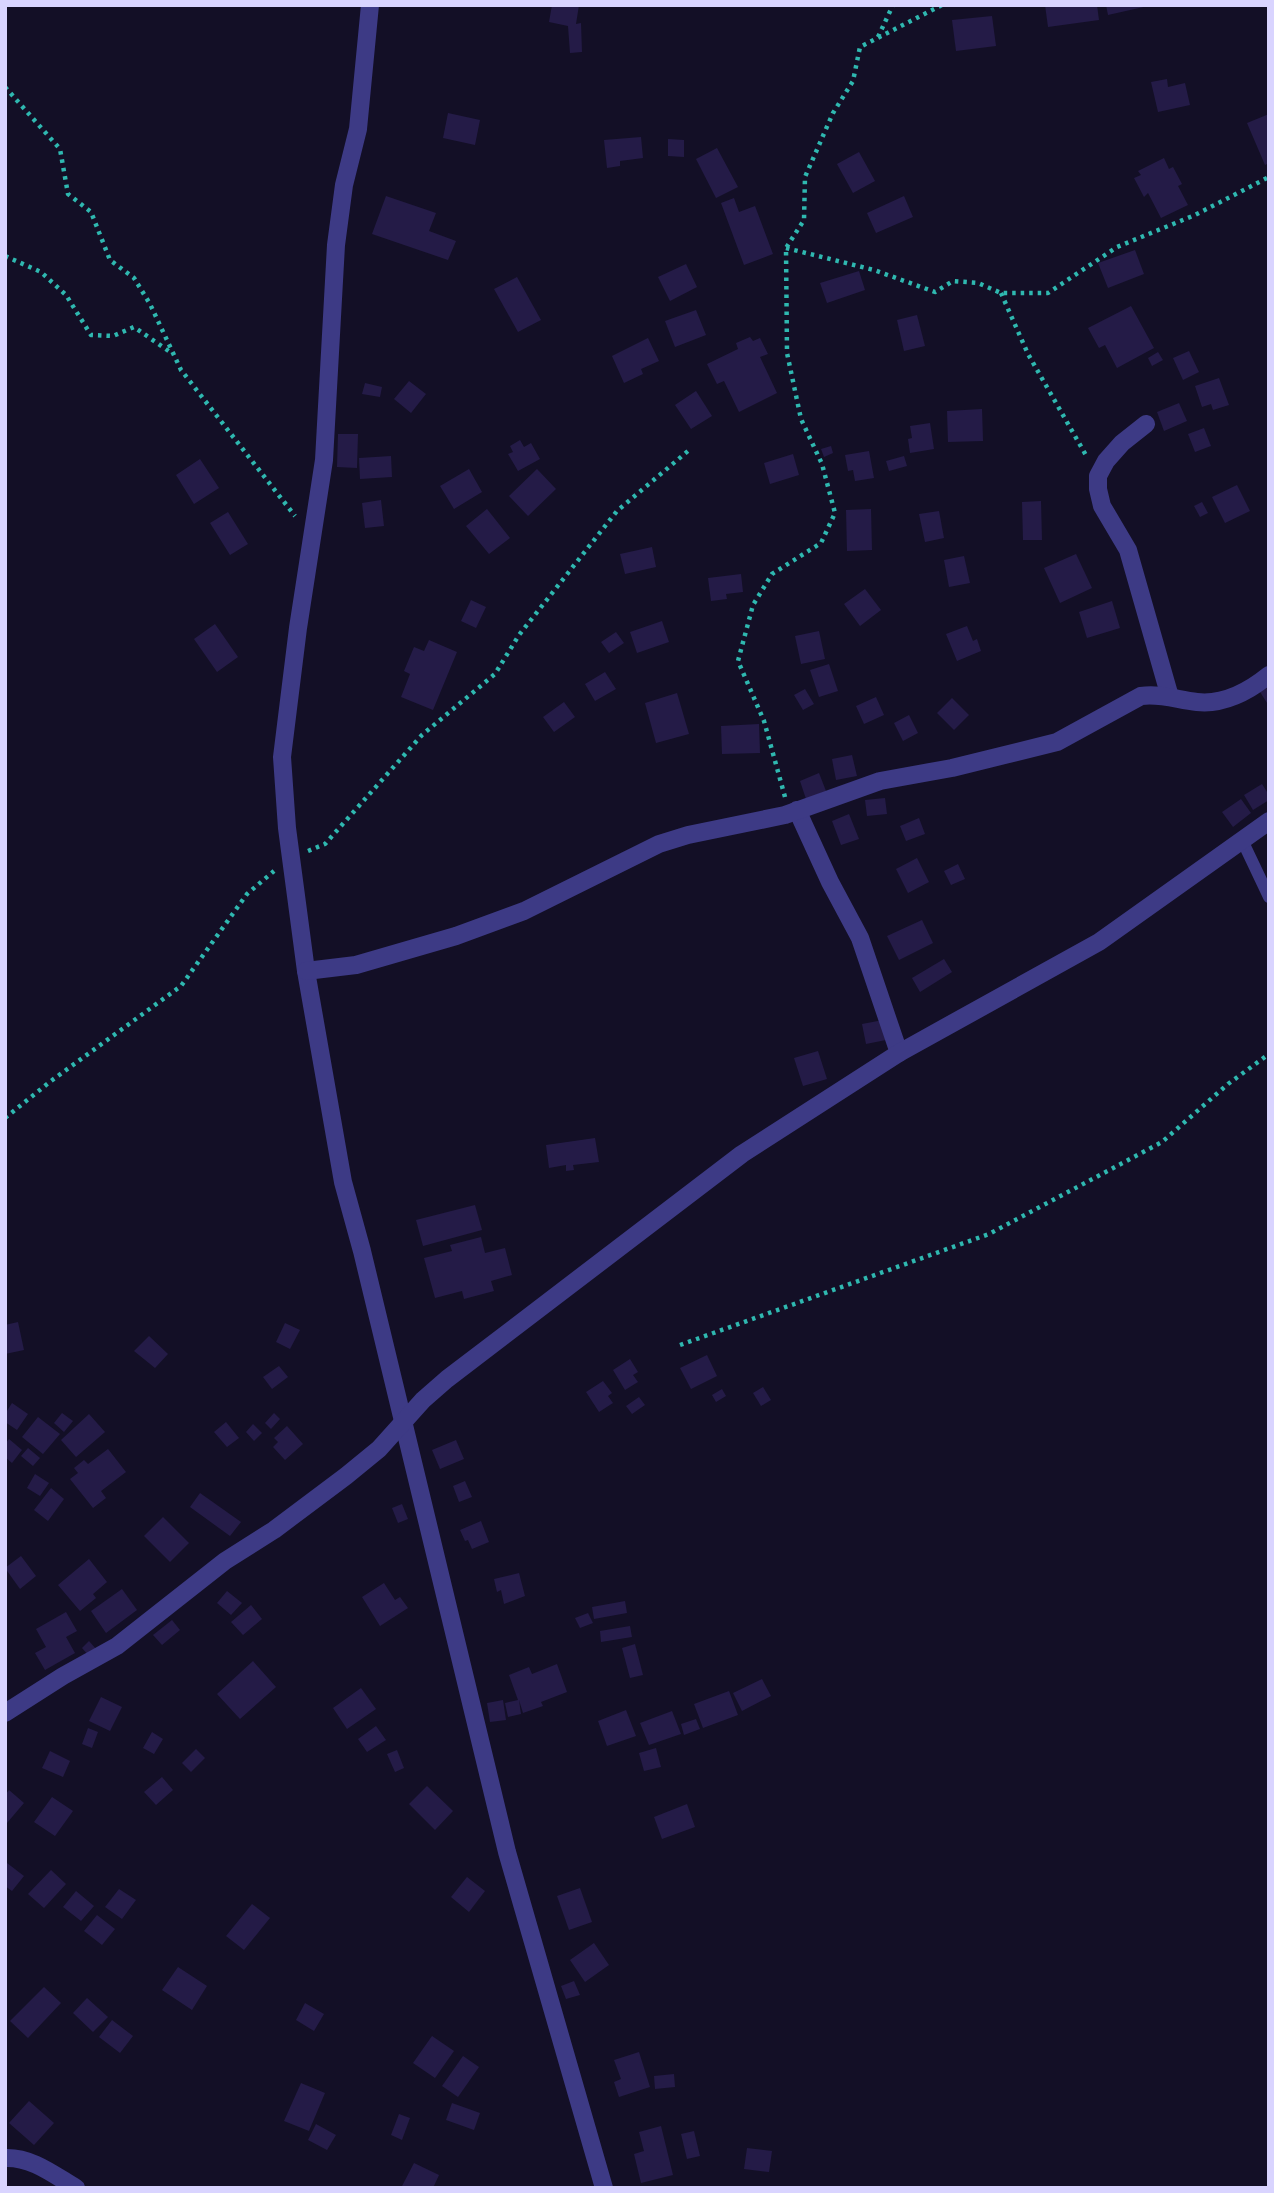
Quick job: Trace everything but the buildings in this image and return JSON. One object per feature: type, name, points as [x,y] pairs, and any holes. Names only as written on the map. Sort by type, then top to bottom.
[{"type":"street","points":[[370,5],[358,129],[344,185],[336,245],[324,460],[287,706],[282,757],[291,857],[306,971],[343,1182],[507,1852],[604,2188]]},
{"type":"street","points":[[1146,425],[1122,443],[1106,461],[1098,476],[1098,489],[1102,506],[1128,550],[1170,697]]},
{"type":"street","points":[[306,971],[356,965],[456,936],[524,911],[659,844],[688,835],[791,813],[880,781],[1030,751],[1057,742],[1141,696],[1155,694],[1200,703],[1231,699],[1269,675]]},
{"type":"street","points":[[791,813],[860,938],[899,1053]]},
{"type":"street","points":[[9,1708],[117,1646],[225,1561],[274,1530],[346,1476],[379,1450],[423,1400],[447,1379],[742,1154],[899,1053],[1099,942],[1269,821]]},
{"type":"street","points":[[5,2158],[16,2158],[38,2165],[76,2188]]},
{"type":"lane","points":[[1242,840],[1269,897]]},
{"type":"path","points":[[878,38],[893,5]]},
{"type":"path","points":[[791,813],[764,721],[738,661],[753,605],[772,574],[821,542],[835,513],[822,464],[801,419],[787,353],[786,248],[804,220],[805,177],[833,113],[853,81],[859,47],[942,5]]},
{"type":"path","points":[[5,87],[60,149],[68,194],[91,212],[110,260],[134,278],[150,304],[180,370],[269,486],[299,520],[314,527]]},
{"type":"path","points":[[786,248],[874,270],[935,292],[953,281],[978,283],[1001,293],[1048,293],[1117,247],[1195,215],[1269,177]]},
{"type":"path","points":[[5,256],[41,272],[66,295],[91,335],[113,336],[134,327],[171,352]]},
{"type":"path","points":[[1001,293],[1028,354],[1098,476]]},
{"type":"path","points":[[5,1118],[181,986],[247,894],[291,857],[325,844],[422,734],[495,674],[519,635],[617,511],[688,451]]},
{"type":"path","points":[[680,1346],[989,1234],[1162,1142],[1228,1084],[1269,1054]]}]
